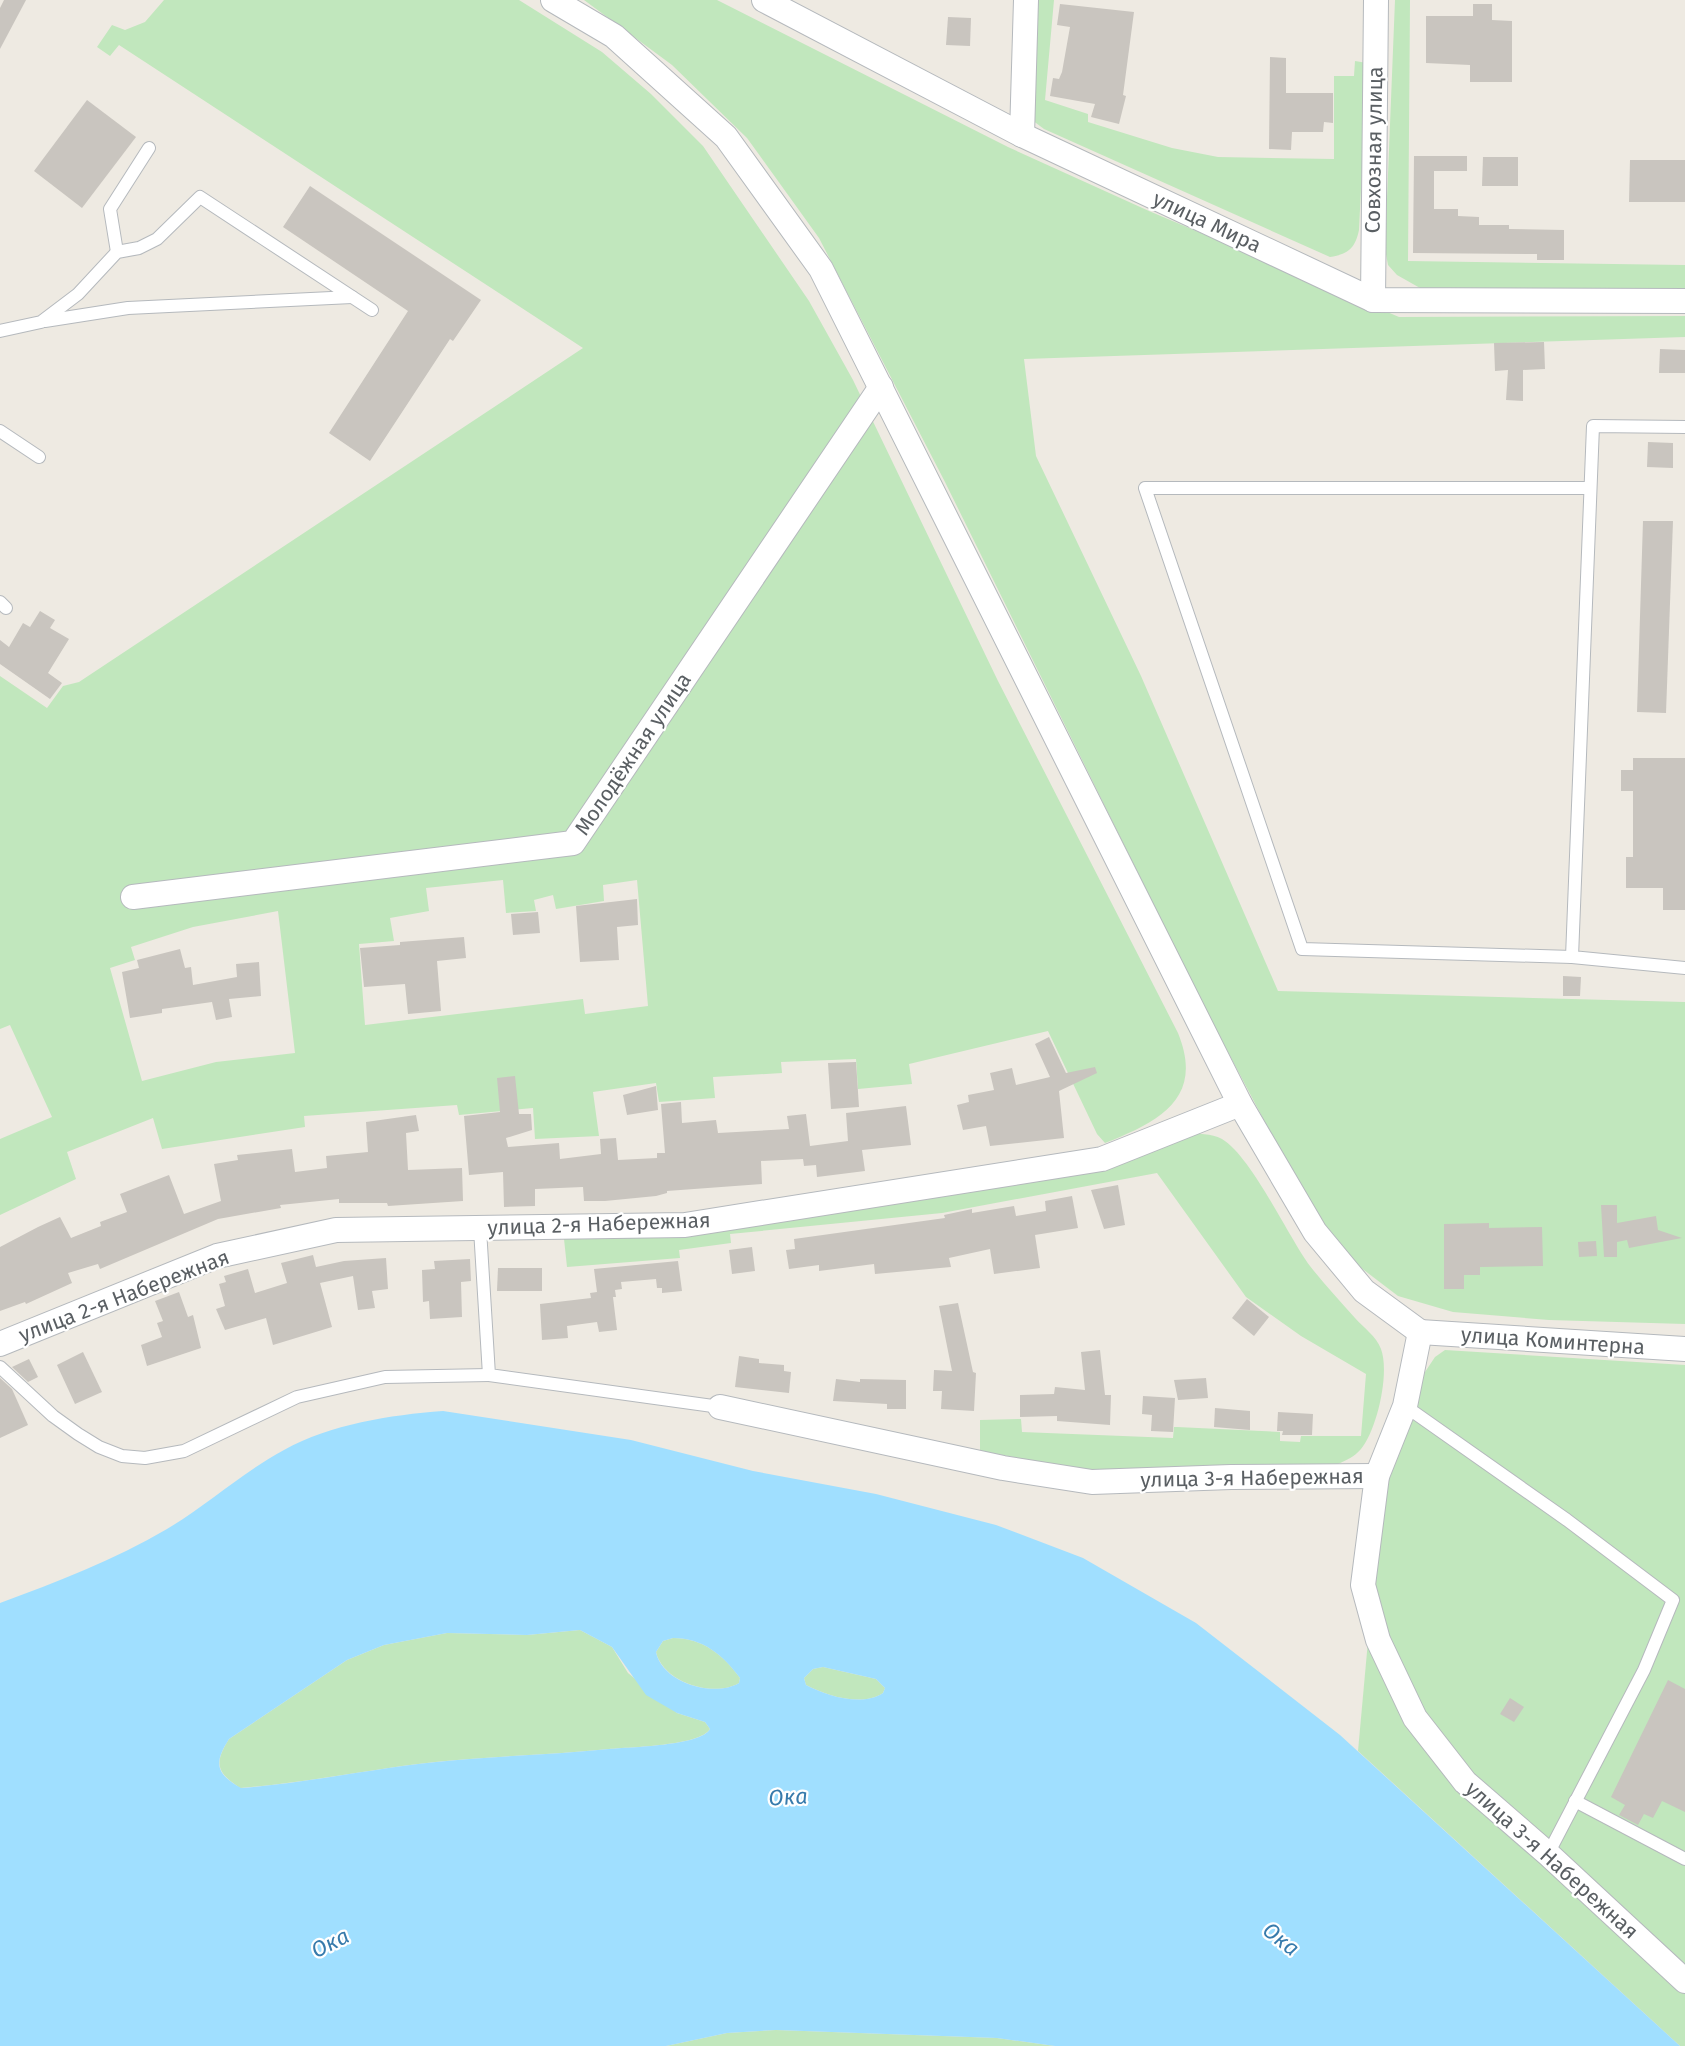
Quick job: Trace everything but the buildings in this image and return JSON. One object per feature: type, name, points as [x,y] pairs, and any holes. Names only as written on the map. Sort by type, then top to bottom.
[{"type":"street","points":[[553,0],[614,36],[726,137],[821,269],[1239,1104],[1315,1232],[1364,1291],[1420,1332],[1405,1406],[1377,1476]]},
{"type":"street","points":[[1022,135],[1026,0]]},
{"type":"street","name":"Совхозная улица","points":[[1373,300],[1376,0]]},
{"type":"street","name":"улица Мира","points":[[769,1],[1022,135],[1373,300],[1685,302]]},
{"type":"street","name":"Молодёжная улица","points":[[133,897],[573,843],[881,387]]},
{"type":"street","name":"улица 2-я Набережная","points":[[0,1344],[217,1256],[336,1230],[685,1225],[1102,1159],[1239,1104]]},
{"type":"street","name":"улица Коминтерна","points":[[1420,1332],[1685,1349]]},
{"type":"street","name":"улица 3-я Набережная","points":[[720,1407],[1003,1468],[1092,1482],[1232,1477],[1377,1476],[1363,1585],[1378,1640],[1415,1718],[1465,1782],[1548,1854],[1685,1981]]},
{"type":"lane","points":[[117,252],[110,209],[149,148]]},
{"type":"lane","points":[[41,322],[78,294],[117,252],[139,248],[157,239],[200,196],[372,310]]},
{"type":"lane","points":[[0,331],[128,308],[352,297]]},
{"type":"lane","points":[[1572,957],[1593,426],[1685,427]]},
{"type":"lane","points":[[0,431],[39,457]]},
{"type":"lane","points":[[1590,488],[1145,488],[1302,949],[1572,957],[1685,968]]},
{"type":"lane","points":[[480,1229],[489,1375]]},
{"type":"lane","points":[[0,1367],[53,1416],[78,1434],[99,1447],[122,1456],[145,1458],[184,1451],[297,1397],[385,1377],[489,1375],[720,1407]]},
{"type":"lane","points":[[1405,1406],[1567,1520],[1673,1600],[1644,1670],[1548,1854]]},
{"type":"lane","points":[[1575,1801],[1685,1858]]},
{"type":"green space","points":[[164,0],[519,0],[602,52],[651,94],[703,146],[809,301],[853,380],[998,681],[1178,1033],[1185,1056],[1185,1075],[1181,1091],[1172,1105],[1143,1126],[1105,1143],[1097,1134],[1048,1031],[909,1064],[912,1084],[858,1089],[856,1059],[781,1062],[782,1073],[713,1077],[715,1098],[659,1102],[656,1083],[593,1092],[599,1136],[535,1139],[533,1108],[459,1115],[457,1105],[304,1116],[305,1127],[162,1149],[153,1118],[67,1152],[76,1179],[0,1215],[0,1139],[52,1117],[10,1025],[0,1029],[0,676],[47,708],[63,686],[79,682],[583,348],[119,45],[110,56],[97,47],[112,25],[125,30],[145,22]],"holes":[[[503,880],[506,913],[536,911],[534,900],[553,895],[556,909],[604,901],[603,885],[637,880],[648,1006],[585,1014],[583,999],[365,1025],[359,944],[394,941],[390,918],[429,911],[426,888]],[[278,911],[295,1053],[216,1062],[142,1081],[110,968],[135,960],[131,947],[193,927]]]},
{"type":"green space","points":[[584,0],[717,0],[1008,147],[1149,211],[1399,317],[1685,316],[1685,337],[1024,359],[1036,456],[1141,676],[1278,991],[1685,1002],[1685,1324],[1549,1320],[1453,1312],[1398,1296],[1356,1264],[1321,1220],[1286,1162],[1201,1001],[945,482],[819,238],[747,138],[672,65]]},
{"type":"green space","points":[[1027,0],[1054,0],[1045,100],[1088,114],[1088,122],[1172,148],[1218,157],[1334,159],[1334,76],[1354,76],[1355,61],[1367,63],[1359,230],[1353,246],[1342,254],[1330,257],[1044,129],[1028,117]]},
{"type":"green space","points":[[1395,0],[1410,0],[1408,261],[1685,265],[1685,290],[1488,291],[1420,288],[1397,275],[1388,265],[1385,249]]},
{"type":"green space","points":[[1186,1133],[1218,1137],[1233,1148],[1257,1179],[1310,1266],[1379,1344],[1384,1372],[1377,1415],[1361,1449],[1338,1464],[1098,1472],[980,1451],[980,1420],[1021,1419],[1022,1432],[1173,1438],[1174,1427],[1177,1427],[1280,1432],[1280,1441],[1300,1442],[1301,1436],[1361,1436],[1366,1374],[1301,1336],[1246,1297],[1157,1173],[942,1213],[730,1234],[731,1243],[679,1250],[680,1258],[567,1267],[564,1239],[699,1228]]},
{"type":"green space","points":[[1445,1350],[1685,1365],[1685,2046],[1680,2046],[1358,1751],[1379,1520],[1394,1460],[1425,1372],[1435,1357]]},
{"type":"green space","points":[[580,1630],[612,1647],[628,1673],[677,1713],[705,1722],[710,1729],[704,1735],[693,1739],[663,1745],[435,1762],[240,1788],[222,1772],[221,1755],[229,1739],[347,1660],[384,1645],[447,1633],[527,1635]]},
{"type":"green space","points":[[673,1638],[694,1641],[711,1649],[740,1678],[739,1683],[717,1689],[691,1685],[679,1679],[661,1663],[656,1652],[663,1641]]},
{"type":"green space","points":[[823,1667],[876,1679],[885,1688],[883,1693],[875,1697],[855,1700],[824,1693],[806,1685],[804,1678],[813,1669]]},
{"type":"green space","points":[[776,2030],[997,2038],[1055,2046],[666,2046],[727,2033]]},
{"type":"water","name":"Ока","points":[[443,1411],[631,1440],[753,1471],[876,1494],[996,1525],[1083,1558],[1196,1623],[1340,1735],[1680,2046],[1055,2046],[997,2038],[776,2030],[727,2033],[666,2046],[0,2046],[0,1603],[127,1551],[182,1520],[240,1478],[302,1441],[361,1422]],"holes":[[[580,1630],[612,1647],[646,1695],[677,1713],[705,1722],[710,1729],[704,1735],[693,1739],[664,1745],[436,1762],[241,1788],[232,1783],[222,1772],[219,1761],[229,1739],[347,1660],[384,1645],[447,1633],[527,1635]],[[673,1638],[694,1641],[711,1649],[740,1678],[739,1683],[717,1689],[704,1688],[691,1685],[668,1672],[660,1663],[656,1652],[663,1641]],[[823,1667],[876,1679],[885,1688],[883,1693],[865,1699],[855,1700],[834,1696],[806,1685],[804,1678],[813,1669]]]}]
